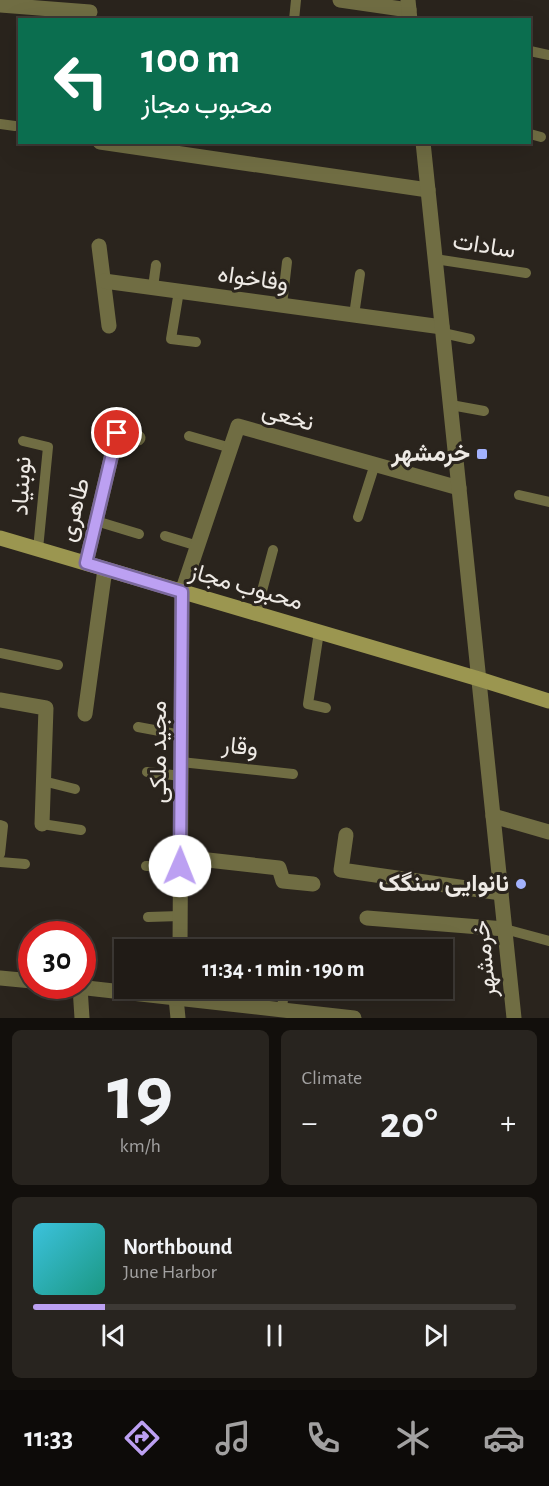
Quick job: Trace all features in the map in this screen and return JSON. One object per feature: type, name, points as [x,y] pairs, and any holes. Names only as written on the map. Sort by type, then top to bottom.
[{"type":"main road","name":"محبوب مجاز","points":[[0,538],[549,701]]},
{"type":"street","points":[[340,0],[409,10]]},
{"type":"street","points":[[0,4],[90,12]]},
{"type":"street","points":[[114,144],[428,190]]},
{"type":"street","name":"خرمشهر","points":[[423,144],[514,1018]]},
{"type":"street","points":[[99,246],[109,326]]},
{"type":"street","name":"وفاخواه","points":[[104,281],[354,315],[443,330]]},
{"type":"street","name":"نخعی","points":[[182,592],[238,426],[459,488]]},
{"type":"street","points":[[99,428],[138,438]]},
{"type":"street","name":"طاهری","points":[[86,563],[117,433]]},
{"type":"street","points":[[85,714],[105,569]]},
{"type":"street","name":"مجید ملکی","points":[[180,939],[182,592]]},
{"type":"street","points":[[0,700],[46,708],[42,824]]},
{"type":"street","points":[[493,816],[549,832]]},
{"type":"street","points":[[346,836],[341,870],[501,893]]},
{"type":"street","points":[[181,862],[279,868],[283,881],[313,884]]},
{"type":"street","points":[[368,918],[505,929]]},
{"type":"street","points":[[0,978],[18,980]]},
{"type":"street","points":[[96,988],[114,991]]},
{"type":"street","points":[[78,999],[82,1018]]},
{"type":"street","points":[[176,999],[178,1018]]},
{"type":"street","points":[[239,999],[313,1016],[354,1018]]},
{"type":"lane","points":[[294,18],[296,0]]},
{"type":"lane","points":[[531,51],[549,55]]},
{"type":"lane","points":[[0,124],[15,126]]},
{"type":"lane","name":"سادات","points":[[435,259],[526,273]]},
{"type":"lane","points":[[282,305],[287,261]]},
{"type":"lane","points":[[153,287],[156,265]]},
{"type":"lane","points":[[354,315],[360,274]]},
{"type":"lane","points":[[179,291],[171,339],[196,342]]},
{"type":"lane","points":[[443,330],[470,339]]},
{"type":"lane","points":[[451,405],[484,411]]},
{"type":"lane","points":[[189,436],[231,448]]},
{"type":"lane","name":"نوبنیاد","points":[[23,441],[48,447],[39,549]]},
{"type":"lane","points":[[358,517],[375,464]]},
{"type":"lane","points":[[519,495],[549,502]]},
{"type":"lane","points":[[96,521],[139,534]]},
{"type":"lane","points":[[165,536],[198,546]]},
{"type":"lane","points":[[256,613],[273,550]]},
{"type":"lane","points":[[319,632],[308,704],[326,708]]},
{"type":"lane","points":[[0,653],[58,665]]},
{"type":"lane","points":[[138,727],[181,735]]},
{"type":"lane","name":"وقار","points":[[147,772],[181,769],[293,774]]},
{"type":"lane","points":[[43,781],[75,789]]},
{"type":"lane","points":[[42,824],[81,830]]},
{"type":"lane","points":[[0,825],[3,826],[0,854]]},
{"type":"lane","points":[[0,862],[26,864]]},
{"type":"lane","points":[[146,866],[181,862]]},
{"type":"lane","points":[[148,917],[180,916]]},
{"type":"lane","points":[[505,929],[549,941]]},
{"type":"lane","points":[[282,1010],[283,999]]},
{"type":"place","name":"خرمشهر","points":[[482,454]]},
{"type":"place","name":"نانوایی سنگک","points":[[521,884]]},
{"type":"route","points":[[117,433],[86,563],[182,592],[180,866]]}]
